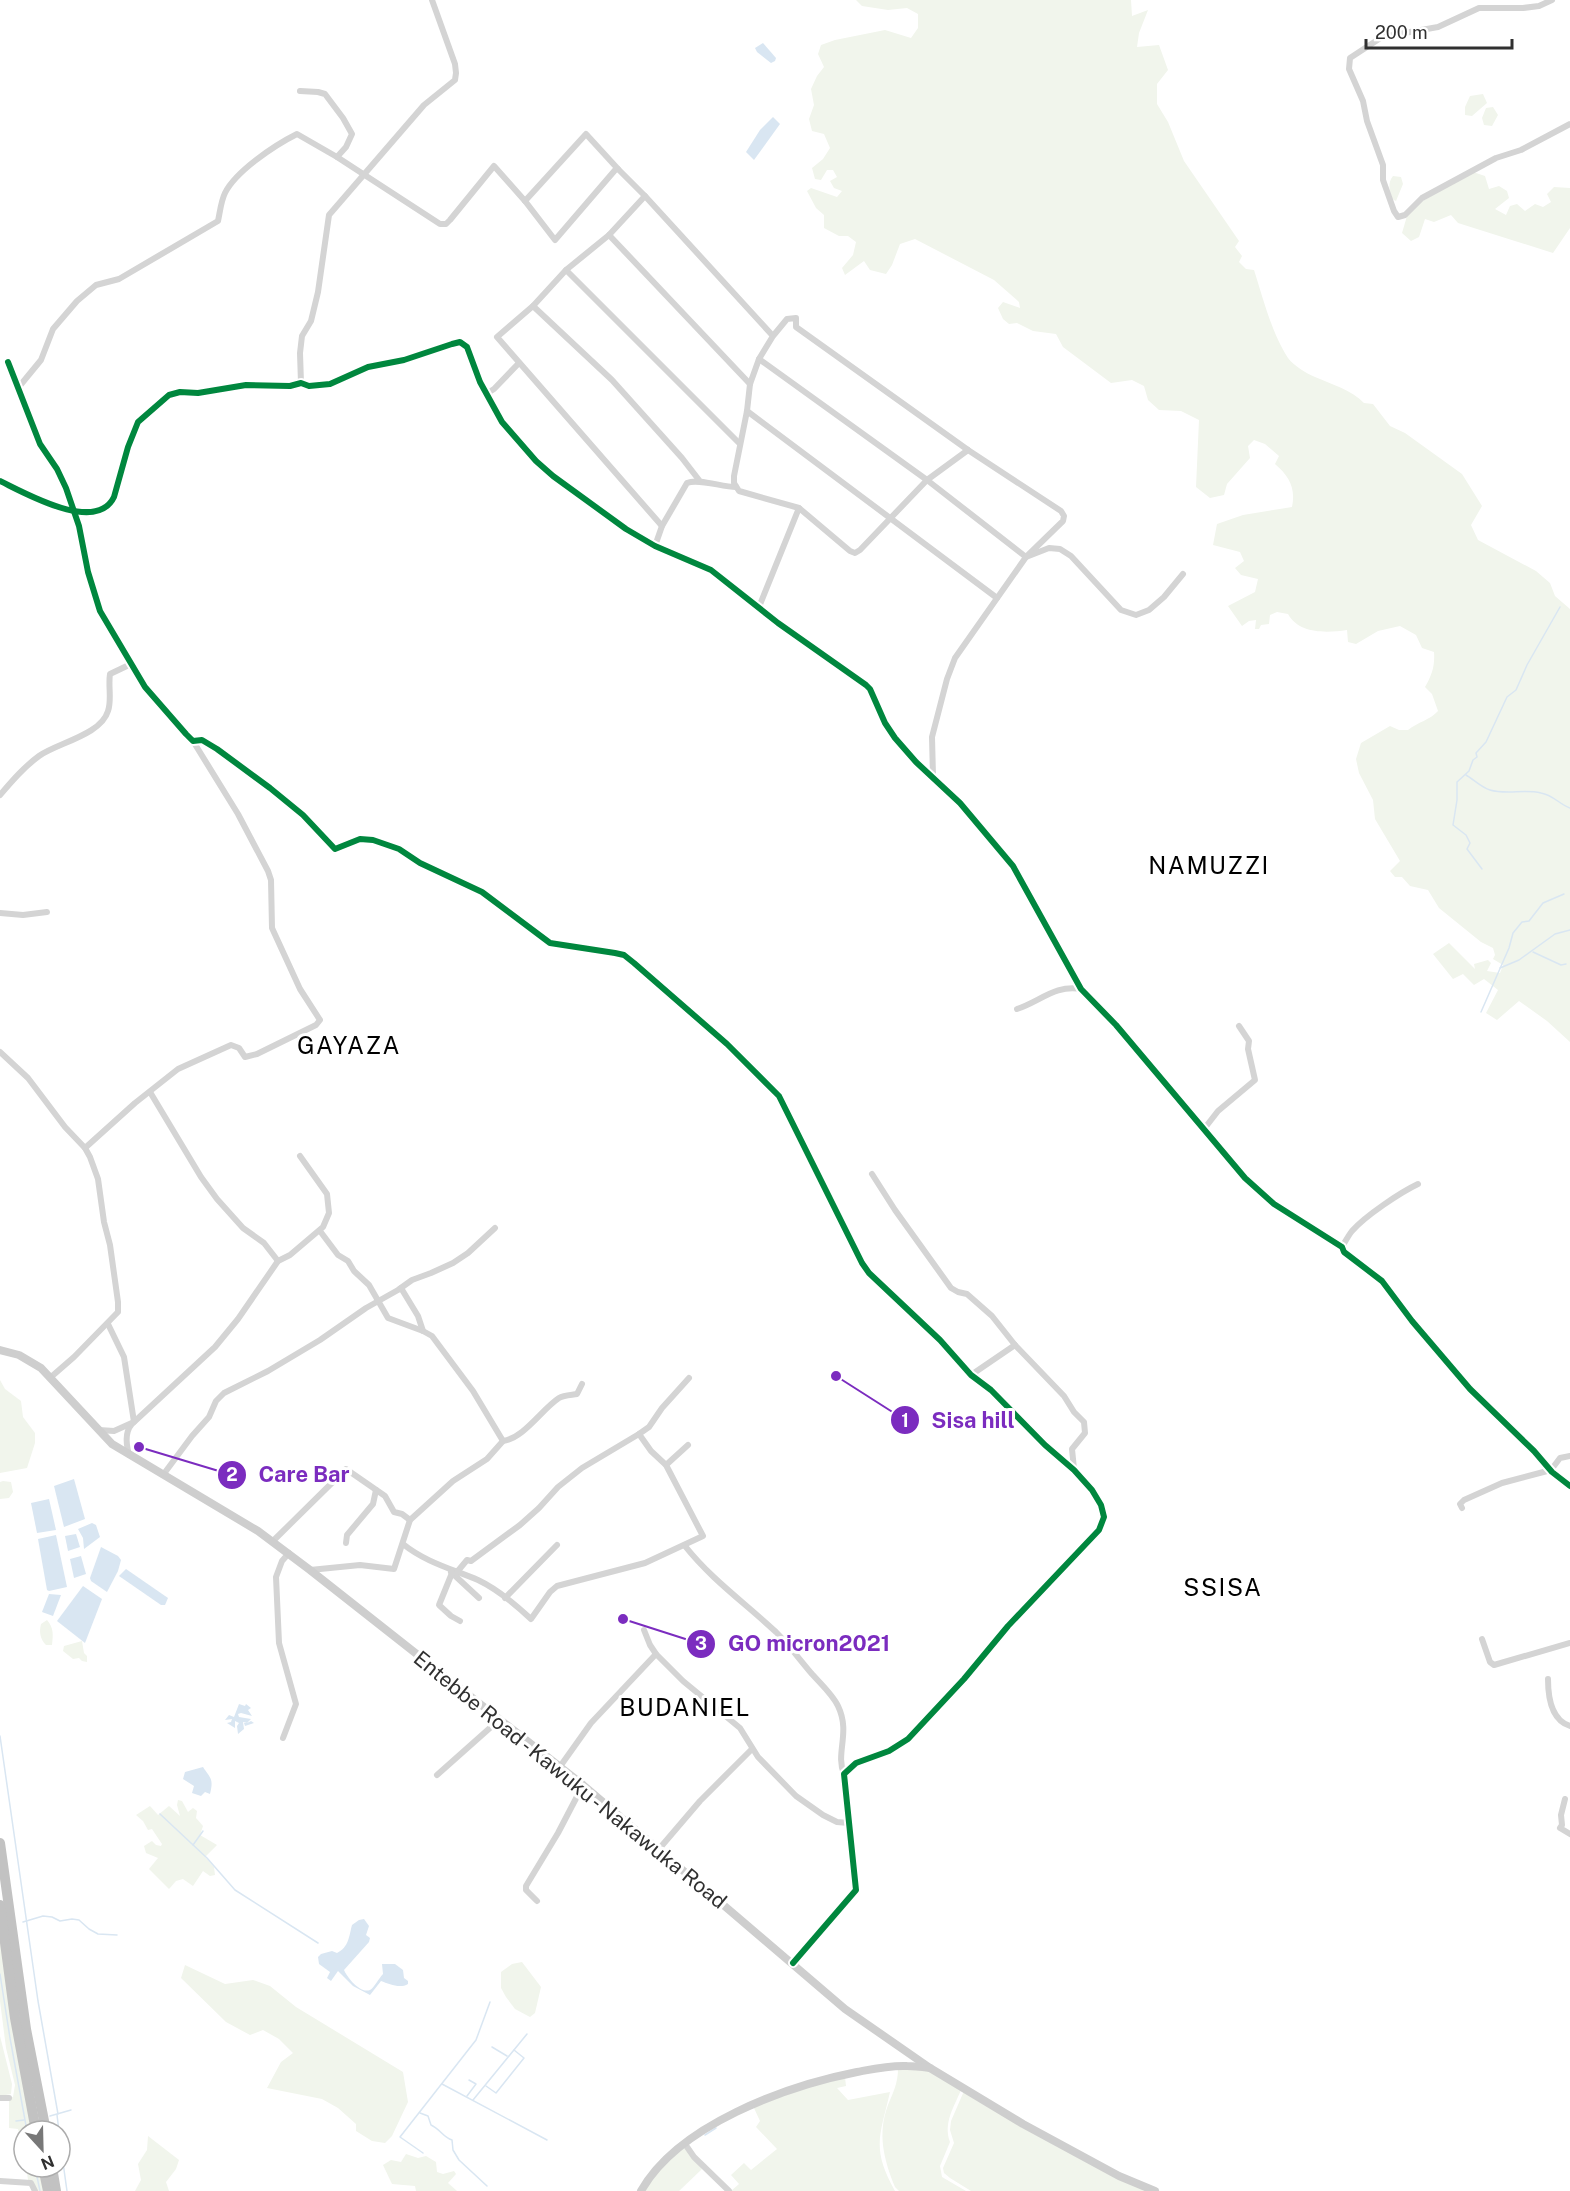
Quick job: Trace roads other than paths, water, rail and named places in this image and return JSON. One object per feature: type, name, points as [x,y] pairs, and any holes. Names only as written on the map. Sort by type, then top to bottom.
[{"type":"highway","points":[[0,1843],[27,2029],[44,2119]]},
{"type":"highway","points":[[0,1905],[15,2018],[34,2119]]},
{"type":"main road","name":"Entebbe Road - Kawuku - Nakawuka Road","points":[[0,1350],[25,1358],[51,1377],[99,1430],[129,1456],[273,1541],[310,1569],[583,1785],[845,2009],[930,2068],[1084,2158],[1155,2191]]},
{"type":"main road","points":[[901,2066],[905,2060],[902,2049]]},
{"type":"main road","points":[[641,2191],[650,2175],[673,2151],[752,2104],[821,2079],[901,2066],[930,2068]]},
{"type":"street","points":[[301,383],[302,336],[311,321],[318,292],[329,215],[424,105],[455,80],[455,64],[432,0]]},
{"type":"street","points":[[1552,0],[1539,6],[1522,8],[1485,7],[1438,27],[1382,37],[1350,58],[1348,65],[1363,101],[1367,121],[1383,165],[1383,180],[1398,217],[1405,215],[1422,198],[1496,158],[1521,150],[1570,124]]},
{"type":"street","points":[[300,91],[325,94],[351,129],[350,140],[338,157]]},
{"type":"street","points":[[18,388],[41,360],[54,328],[77,301],[96,285],[119,279],[218,220],[225,193],[243,172],[277,145],[297,134],[338,157],[440,224],[446,224],[450,220],[494,166],[555,240],[612,172],[618,169]]},
{"type":"street","points":[[525,201],[586,134],[773,336]]},
{"type":"street","points":[[645,196],[609,235],[566,270],[533,306],[497,337],[662,526]]},
{"type":"street","points":[[609,235],[750,384]]},
{"type":"street","points":[[566,270],[739,443]]},
{"type":"street","points":[[533,306],[612,380],[699,480]]},
{"type":"street","points":[[933,776],[932,737],[947,679],[955,658],[1026,557],[1063,521],[1063,513],[968,450],[796,327],[796,318],[787,320],[773,336],[759,359],[750,384],[734,476],[736,487],[740,491],[799,508],[855,553],[927,480],[968,450]]},
{"type":"street","points":[[0,481],[39,501],[75,512],[103,509],[110,505],[138,422],[169,395],[180,392],[198,393],[246,384],[290,386],[301,383],[309,386],[330,384],[368,367],[404,360],[460,342],[467,347],[486,394],[502,422],[536,461],[574,493],[611,519],[655,546],[711,570],[778,624],[870,689],[885,723],[895,738],[916,762],[975,819],[1014,866],[1081,989],[1116,1025],[1245,1178],[1264,1196],[1342,1247],[1344,1252],[1382,1281],[1412,1321],[1470,1389],[1570,1486]]},
{"type":"street","points":[[759,359],[927,480],[1026,557]]},
{"type":"street","points":[[8,362],[40,444],[57,470],[75,512],[96,601],[145,687],[193,741],[238,814],[271,880],[272,928],[300,988],[320,1020],[304,1031],[251,1056],[245,1057],[239,1048],[231,1045],[178,1069],[85,1148]]},
{"type":"street","points":[[486,394],[494,389],[519,363]]},
{"type":"street","points":[[747,411],[997,598]]},
{"type":"street","points":[[655,546],[662,526],[684,486],[699,480],[720,487],[736,487]]},
{"type":"street","points":[[759,607],[799,508]]},
{"type":"street","points":[[1026,557],[1049,548],[1060,549],[1071,556],[1121,610],[1136,615],[1149,610],[1164,597],[1183,574]]},
{"type":"street","points":[[0,795],[42,754],[85,733],[105,718],[110,704],[110,674],[131,664]]},
{"type":"street","points":[[193,741],[202,740],[270,788],[303,815],[335,849],[367,839],[382,843],[483,891],[550,943],[624,955],[634,963],[727,1044],[779,1096],[869,1273],[940,1340],[971,1376],[991,1390],[1092,1490],[1101,1505],[1104,1517],[1099,1530],[1008,1626],[964,1679],[908,1739],[889,1751],[856,1763],[844,1774]]},
{"type":"street","points":[[0,913],[23,915],[47,912]]},
{"type":"street","points":[[1017,1010],[1060,989],[1068,987],[1081,989]]},
{"type":"street","points":[[1204,1129],[1218,1111],[1255,1080],[1248,1049],[1249,1041],[1239,1026]]},
{"type":"street","points":[[0,1052],[21,1070],[65,1127],[85,1148],[93,1163],[98,1179],[118,1302],[118,1312],[108,1324],[51,1377]]},
{"type":"street","points":[[150,1092],[201,1177],[217,1199],[243,1228],[264,1243],[278,1261]]},
{"type":"street","points":[[129,1456],[127,1437],[130,1425],[219,1342],[278,1261],[290,1255],[320,1231],[329,1213],[327,1194],[300,1156]]},
{"type":"street","points":[[872,1174],[894,1210],[951,1288],[967,1294],[992,1316],[1084,1422],[1085,1433],[1072,1449],[1074,1470]]},
{"type":"street","points":[[1342,1247],[1353,1230],[1409,1188],[1419,1184]]},
{"type":"street","points":[[163,1475],[209,1417],[216,1401],[224,1393],[296,1355],[412,1280],[453,1263],[468,1253],[495,1228]]},
{"type":"street","points":[[320,1231],[338,1255],[348,1261],[354,1271],[369,1285],[390,1320],[432,1336],[473,1391],[503,1441]]},
{"type":"street","points":[[401,1288],[418,1316],[423,1331]]},
{"type":"street","points":[[108,1324],[124,1357],[134,1422]]},
{"type":"street","points":[[971,1376],[1015,1345]]},
{"type":"street","points":[[460,1621],[440,1605],[452,1572],[467,1560],[477,1558],[520,1525],[574,1474],[649,1427],[662,1408],[689,1378]]},
{"type":"street","points":[[310,1569],[360,1565],[392,1570],[396,1567],[410,1520],[453,1480],[487,1459],[503,1441],[510,1440],[532,1424],[560,1396],[577,1394],[582,1384]]},
{"type":"street","points":[[99,1430],[114,1431],[134,1422]]},
{"type":"street","points":[[402,1544],[452,1572],[479,1581],[531,1619],[557,1586],[645,1563],[703,1536],[666,1465],[651,1451],[639,1434]]},
{"type":"street","points":[[666,1465],[688,1445]]},
{"type":"street","points":[[1462,1508],[1460,1504],[1464,1500],[1502,1483],[1551,1470],[1560,1458],[1570,1456]]},
{"type":"street","points":[[273,1541],[344,1470],[349,1469],[385,1496],[394,1512],[410,1520]]},
{"type":"street","points":[[346,1543],[347,1535],[373,1504],[376,1490]]},
{"type":"street","points":[[505,1598],[557,1545]]},
{"type":"street","points":[[685,1546],[726,1590],[785,1641],[837,1704],[843,1718],[845,1735],[841,1759],[856,1890],[793,1963]]},
{"type":"street","points":[[283,1738],[296,1704],[279,1643],[276,1577],[288,1553]]},
{"type":"street","points":[[452,1572],[479,1598]]},
{"type":"street","points":[[644,1630],[656,1654],[683,1681],[740,1728],[752,1749],[796,1796],[823,1815],[837,1822],[849,1823]]},
{"type":"street","points":[[1482,1639],[1490,1662],[1494,1665],[1570,1643]]},
{"type":"street","points":[[559,1767],[591,1723],[656,1654]]},
{"type":"street","points":[[1548,1679],[1548,1693],[1553,1710],[1565,1725],[1570,1726]]},
{"type":"street","points":[[437,1775],[500,1719]]},
{"type":"street","points":[[659,1849],[700,1801],[752,1749]]},
{"type":"street","points":[[537,1901],[526,1890],[526,1886],[558,1833],[583,1785]]},
{"type":"street","points":[[1565,1799],[1560,1828],[1570,1834]]},
{"type":"street","points":[[0,2098],[9,2098]]},
{"type":"street","points":[[685,2144],[694,2157],[729,2191]]},
{"type":"street","points":[[0,2181],[31,2183],[34,2191]]},
{"type":"waterway","points":[[1482,869],[1467,849],[1470,843],[1466,835],[1453,825],[1457,782],[1469,771],[1473,760],[1477,757],[1476,753],[1486,742],[1507,697],[1516,690],[1527,665],[1560,607]]},
{"type":"waterway","points":[[1466,775],[1490,790],[1541,793],[1570,808]]},
{"type":"waterway","points":[[1481,1012],[1509,948],[1513,933],[1522,922],[1529,921],[1543,903],[1564,894]]},
{"type":"waterway","points":[[1500,968],[1519,960],[1555,934],[1570,930]]},
{"type":"waterway","points":[[1533,952],[1561,965],[1566,964]]},
{"type":"waterway","points":[[0,1736],[38,2001],[58,2114]]},
{"type":"waterway","points":[[160,1814],[207,1858],[235,1890],[318,1943]]},
{"type":"waterway","points":[[193,1845],[203,1831]]},
{"type":"waterway","points":[[23,1922],[43,1916],[60,1921],[72,1919],[79,1920],[98,1934],[117,1935]]},
{"type":"waterway","points":[[0,1974],[25,2119]]},
{"type":"waterway","points":[[423,2153],[400,2137],[476,2040],[490,2002]]},
{"type":"waterway","points":[[473,2100],[527,2034]]},
{"type":"waterway","points":[[492,2047],[507,2056]]},
{"type":"waterway","points":[[486,2086],[496,2093],[524,2058],[514,2050]]},
{"type":"waterway","points":[[467,2096],[476,2084],[469,2080]]},
{"type":"waterway","points":[[442,2084],[547,2140]]},
{"type":"waterway","points":[[50,2116],[71,2110]]},
{"type":"waterway","points":[[420,2113],[428,2116],[431,2125],[452,2140],[453,2150],[459,2160],[487,2186]]},
{"type":"waterway","points":[[57,2115],[58,2119]]},
{"type":"waterway","points":[[705,2135],[716,2128]]},
{"type":"waterway","points":[[38,2179],[40,2191]]},
{"type":"waterway","points":[[65,2179],[67,2191]]},
{"type":"place","name":"Sisa hill","points":[[836,1376]]},
{"type":"place","name":"Care Bar","points":[[139,1447]]},
{"type":"place","name":"GO micron2021","points":[[623,1619]]},
{"type":"district","name":"NAMUZZI","points":[[1209,866]]},
{"type":"district","name":"GAYAZA","points":[[349,1046]]},
{"type":"district","name":"SSISA","points":[[1223,1588]]},
{"type":"district","name":"BUDANIEL","points":[[685,1708]]}]
